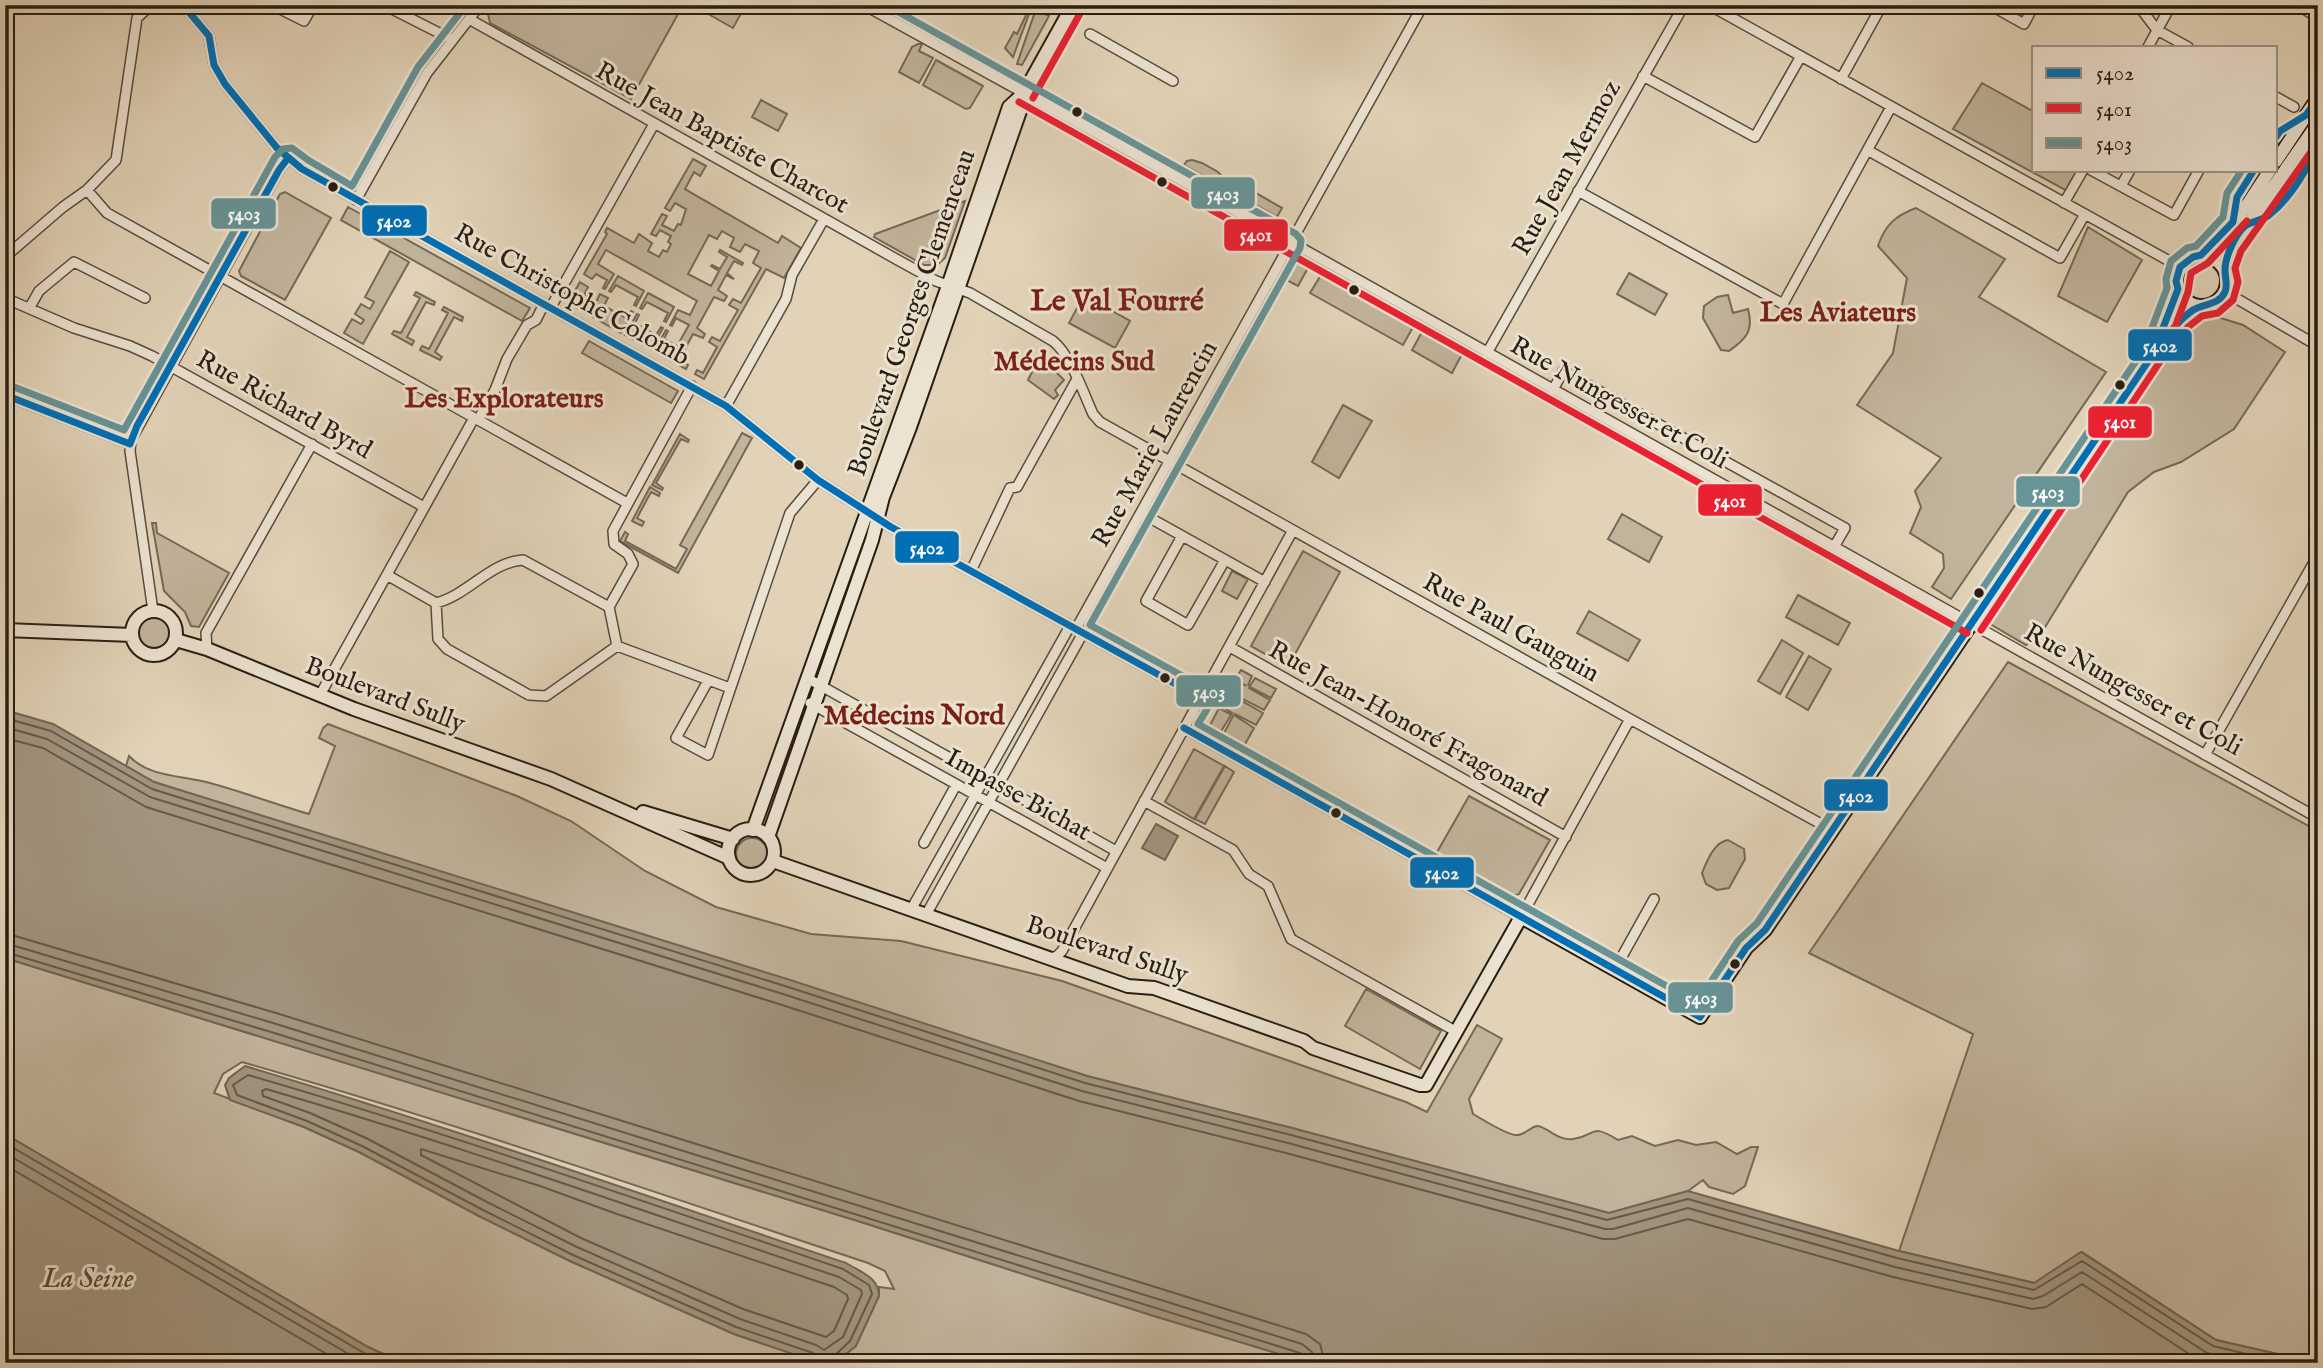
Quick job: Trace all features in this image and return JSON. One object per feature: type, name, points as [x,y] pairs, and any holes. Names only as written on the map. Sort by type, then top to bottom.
[{"type":"street","points":[[5,257],[87,190],[116,160],[137,18],[150,5]]},
{"type":"street","name":"Rue Christophe Colomb","points":[[183,5],[209,36],[214,65],[225,84],[288,158],[302,169],[726,406],[818,480],[872,514],[1201,698]]},
{"type":"street","points":[[272,5],[304,21],[313,5]]},
{"type":"street","points":[[384,5],[452,40]]},
{"type":"street","points":[[356,200],[428,73],[480,5]]},
{"type":"street","name":"Rue Nungesser et Coli","points":[[864,5],[2318,818]]},
{"type":"street","name":"Boulevard Georges Clemenceau","points":[[752,830],[807,678],[872,514],[953,287],[1020,111],[1024,93],[1073,5]]},
{"type":"street","name":"Rue Marie Laurencin","points":[[1076,629],[1423,5]]},
{"type":"street","name":"Rue Jean Mermoz","points":[[1486,353],[1685,5]]},
{"type":"street","points":[[1709,5],[2180,267]]},
{"type":"street","points":[[1842,79],[1882,5]]},
{"type":"street","points":[[1990,5],[2024,24],[2034,5]]},
{"type":"street","points":[[2138,5],[2157,30],[2186,46]]},
{"type":"street","points":[[2149,46],[2171,5]]},
{"type":"street","points":[[2298,5],[2318,18]]},
{"type":"street","name":"Rue Jean Baptiste Charcot","points":[[469,19],[824,219],[953,287],[970,293],[1058,345],[1077,379]]},
{"type":"street","points":[[1090,34],[1173,81]]},
{"type":"street","points":[[1643,76],[1755,137],[1801,56]]},
{"type":"street","points":[[2278,98],[2294,107]]},
{"type":"street","points":[[2278,158],[2318,98]]},
{"type":"street","points":[[1578,191],[1783,304],[1891,107]]},
{"type":"street","points":[[2224,268],[2232,246],[2318,123]]},
{"type":"street","points":[[320,695],[424,507],[495,390],[507,359],[527,326],[536,320],[547,306],[654,124]]},
{"type":"street","points":[[1869,151],[2060,258],[2085,214]]},
{"type":"street","points":[[153,611],[130,444],[170,366],[288,158]]},
{"type":"street","points":[[2064,203],[2082,172]]},
{"type":"street","points":[[2095,172],[2174,215],[2198,172]]},
{"type":"street","points":[[2121,186],[2129,172]]},
{"type":"street","points":[[2153,354],[2178,289],[2177,274],[2180,267],[2186,261],[2201,255],[2247,205],[2269,172]]},
{"type":"street","points":[[87,190],[107,213],[627,503]]},
{"type":"street","points":[[726,406],[786,299],[792,275],[824,219]]},
{"type":"street","points":[[1184,728],[1700,1017],[1746,948],[1765,930],[2153,354],[2181,319],[2198,306],[2213,304],[2224,294],[2228,281],[2224,268],[2214,258],[2201,255]]},
{"type":"street","points":[[30,307],[39,291],[74,262],[145,298]]},
{"type":"street","points":[[2178,289],[2185,300],[2198,306]]},
{"type":"street","points":[[2224,294],[2318,346]]},
{"type":"street","name":"Rue Richard Byrd","points":[[5,298],[74,328],[130,346],[424,507]]},
{"type":"street","points":[[1553,390],[1563,371],[1845,528],[1834,547]]},
{"type":"street","points":[[971,571],[1010,488],[1017,487],[1077,379]]},
{"type":"street","name":"Rue Paul Gauguin","points":[[1077,379],[1096,419],[1832,830]]},
{"type":"street","points":[[617,646],[609,607],[633,564],[628,554],[614,544],[612,536],[627,503],[692,386]]},
{"type":"street","points":[[5,395],[130,444]]},
{"type":"street","points":[[208,649],[206,633],[312,444]]},
{"type":"street","points":[[708,681],[676,738],[708,755],[790,513],[818,480]]},
{"type":"street","points":[[1141,513],[1265,582]]},
{"type":"street","name":"Boulevard Georges Clemenceau","points":[[768,837],[821,685],[872,514]]},
{"type":"street","points":[[1050,958],[1062,951],[1293,530]]},
{"type":"street","points":[[1182,536],[1146,601],[1188,625],[1225,559]]},
{"type":"street","points":[[2205,755],[2318,555]]},
{"type":"street","points":[[387,575],[436,603],[450,600],[508,561],[523,560],[609,607]]},
{"type":"street","points":[[436,603],[439,639],[447,649],[529,695],[546,696],[617,646]]},
{"type":"street","points":[[153,611],[172,619],[177,632],[176,640],[167,652],[152,655],[138,648],[132,635],[136,621],[146,612],[153,611]]},
{"type":"street","points":[[912,908],[985,778],[1076,629]]},
{"type":"street","points":[[927,914],[998,785],[1076,629]]},
{"type":"street","points":[[5,630],[132,635]]},
{"type":"street","name":"Boulevard Sully","points":[[176,640],[208,649],[320,695],[580,792],[733,839]]},
{"type":"street","points":[[617,646],[730,688]]},
{"type":"street","name":"Rue Jean-Honoré Fragonard","points":[[1230,647],[1566,837]]},
{"type":"street","name":"Impasse Bichat","points":[[807,678],[1116,851]]},
{"type":"street","name":"Impasse Bichat","points":[[800,697],[1107,868]]},
{"type":"street","points":[[1144,801],[1230,849],[1245,870],[1268,886],[1291,939],[1457,1032],[1630,719]]},
{"type":"street","points":[[924,842],[956,785]]},
{"type":"street","name":"Boulevard Sully","points":[[580,792],[729,858]]},
{"type":"street","points":[[752,830],[768,837],[774,846],[773,860],[764,872],[750,875],[737,870],[729,858],[733,839],[739,833],[752,830]]},
{"type":"street","name":"Boulevard Sully","points":[[773,860],[1128,986],[1154,988],[1420,1085],[1426,1085],[1457,1032]]},
{"type":"street","points":[[1615,969],[1654,899]]},
{"type":"shaded area","points":[[486,5],[683,5],[631,99],[490,23]]},
{"type":"shaded area","points":[[704,5],[734,5],[743,10],[733,28],[701,10]]},
{"type":"shaded area","points":[[1029,9],[1013,57],[1005,48],[1014,32],[1017,34]]},
{"type":"shaded area","points":[[1036,9],[1049,16],[1022,65],[1017,64]]},
{"type":"shaded area","points":[[922,44],[919,51],[933,58],[919,83],[899,72],[912,47]]},
{"type":"shaded area","points":[[936,60],[983,86],[970,108],[966,109],[923,85]]},
{"type":"shaded area","points":[[1982,83],[2032,111],[2032,172],[1953,129]]},
{"type":"shaded area","points":[[761,100],[787,114],[778,131],[752,117]]},
{"type":"shaded area","points":[[693,159],[706,166],[700,176],[694,172],[685,189],[778,243],[782,236],[801,248],[784,278],[766,269],[704,379],[695,374],[697,370],[703,373],[717,347],[709,342],[712,337],[720,341],[738,310],[729,305],[733,299],[741,303],[761,268],[753,263],[759,251],[745,244],[740,252],[730,247],[734,238],[722,231],[717,239],[709,235],[688,274],[711,286],[719,271],[711,266],[720,269],[727,257],[719,252],[720,250],[743,263],[742,265],[734,261],[727,273],[734,279],[726,275],[718,290],[727,296],[724,301],[714,297],[697,328],[705,334],[703,338],[693,334],[679,360],[688,365],[686,369],[654,351],[666,330],[668,331],[664,339],[677,346],[689,325],[676,318],[672,326],[670,325],[678,310],[690,315],[697,301],[606,250],[598,264],[614,274],[605,289],[603,288],[607,280],[596,274],[592,279],[584,274],[607,234],[607,228],[634,243],[639,234],[652,243],[648,251],[659,257],[663,250],[667,252],[671,236],[660,230],[656,236],[651,234],[662,214],[667,216],[662,225],[674,231],[678,224],[681,225],[686,209],[675,203],[670,211],[665,208]]},
{"type":"shaded area","points":[[1192,160],[1282,208],[1277,217],[1184,165]]},
{"type":"shaded area","points":[[2032,172],[2077,172],[2067,191]]},
{"type":"shaded area","points":[[285,192],[331,218],[285,300],[241,276],[239,271],[280,194]]},
{"type":"shaded area","points":[[965,201],[945,258],[937,265],[924,265],[874,237],[875,234]]},
{"type":"shaded area","points":[[348,207],[530,308],[522,321],[341,220]]},
{"type":"shaded area","points":[[1916,208],[2005,259],[1979,297],[2106,372],[1951,599],[1932,587],[1944,568],[1943,554],[1910,533],[1921,507],[1915,491],[1941,458],[1857,405],[1893,353],[1907,278],[1878,246],[1892,222]]},
{"type":"shaded area","points":[[2088,227],[2142,260],[2107,322],[2058,296]]},
{"type":"shaded area","points":[[390,251],[409,262],[363,344],[344,333],[352,319],[361,324],[364,320],[355,314],[361,304],[370,309],[374,302],[365,297]]},
{"type":"shaded area","points":[[1301,263],[1309,266],[1298,286],[1283,278],[1290,266]]},
{"type":"shaded area","points":[[1629,273],[1667,294],[1655,315],[1617,294]]},
{"type":"shaded area","points":[[1321,275],[1405,322],[1409,315],[1413,327],[1403,345],[1310,293]]},
{"type":"shaded area","points":[[618,276],[644,291],[636,306],[634,305],[638,297],[616,285],[609,291]]},
{"type":"shaded area","points":[[580,282],[588,287],[584,295],[596,302],[600,294],[608,298],[604,306],[626,318],[633,312],[621,333],[568,303]]},
{"type":"shaded area","points":[[416,292],[435,302],[434,305],[426,302],[407,337],[414,341],[412,345],[392,334],[394,331],[401,333],[420,298],[414,295]]},
{"type":"shaded area","points":[[648,293],[674,307],[666,322],[664,321],[668,313],[647,302],[640,308]]},
{"type":"shaded area","points":[[1084,295],[1130,321],[1115,348],[1069,323]]},
{"type":"shaded area","points":[[1728,295],[1733,313],[1748,309],[1750,317],[1747,334],[1729,351],[1721,350],[1703,318],[1704,306],[1717,297]]},
{"type":"shaded area","points":[[444,307],[463,317],[462,321],[454,317],[435,352],[442,357],[440,360],[420,350],[422,346],[429,349],[448,313],[442,310]]},
{"type":"shaded area","points":[[637,314],[639,315],[635,323],[656,335],[661,327],[663,328],[651,349],[625,335]]},
{"type":"shaded area","points":[[2208,314],[2243,325],[2285,352],[2234,429],[2181,462],[2154,472],[2128,492],[2039,637],[2026,645],[1985,621],[2172,343],[2197,319]]},
{"type":"shaded area","points":[[1427,329],[1434,331],[1431,337],[1462,354],[1452,373],[1412,350],[1422,332]]},
{"type":"shaded area","points":[[589,341],[678,391],[671,403],[582,353]]},
{"type":"shaded area","points":[[1050,360],[1064,380],[1055,390],[1058,395],[1054,399],[1028,380],[1036,364]]},
{"type":"shaded area","points":[[1343,405],[1372,421],[1339,478],[1312,462]]},
{"type":"shaded area","points":[[742,433],[752,438],[678,573],[620,541],[625,532],[628,534],[625,541],[676,569],[687,549],[680,545]]},
{"type":"shaded area","points":[[680,434],[689,440],[688,442],[681,439],[656,483],[662,490],[652,485]]},
{"type":"shaded area","points":[[650,487],[660,493],[659,496],[651,492],[637,518],[644,522],[642,526],[632,521]]},
{"type":"shaded area","points":[[1622,514],[1662,537],[1649,562],[1608,539]]},
{"type":"shaded area","points":[[152,523],[156,523],[157,533],[229,573],[199,627],[191,626],[185,612],[164,591]]},
{"type":"shaded area","points":[[1303,551],[1340,572],[1288,667],[1251,646]]},
{"type":"shaded area","points":[[1232,571],[1248,579],[1237,599],[1222,591]]},
{"type":"shaded area","points":[[1798,595],[1850,623],[1838,645],[1786,617]]},
{"type":"shaded area","points":[[1589,611],[1640,640],[1628,661],[1577,633]]},
{"type":"shaded area","points":[[154,616],[165,621],[170,632],[165,643],[154,648],[143,643],[138,632],[143,621]]},
{"type":"shaded area","points":[[1782,640],[1803,653],[1780,694],[1758,681]]},
{"type":"shaded area","points":[[1809,656],[1831,669],[1808,710],[1786,697]]},
{"type":"shaded area","points":[[2008,662],[2318,831],[2318,1363],[2216,1340],[2082,1252],[2035,1283],[1899,1251],[1973,1034],[1809,953]]},
{"type":"shaded area","points":[[1241,670],[1252,676],[1248,685],[1250,686],[1255,678],[1276,689],[1271,698],[1249,688],[1270,700],[1264,710],[1243,699],[1242,701],[1263,713],[1256,725],[1234,715],[1254,728],[1244,746],[1223,735],[1233,716],[1231,715],[1220,733],[1209,727],[1219,708],[1232,713],[1221,706],[1228,693],[1240,698],[1229,691],[1235,680],[1246,686],[1236,678]]},
{"type":"shaded area","points":[[328,724],[517,796],[571,821],[645,871],[716,907],[811,934],[901,941],[1062,981],[1406,1102],[1427,1112],[1477,1025],[1502,1039],[1469,1099],[1473,1114],[1508,1133],[1520,1135],[1537,1126],[1567,1139],[1597,1131],[1618,1140],[1632,1136],[1655,1146],[1678,1140],[1696,1145],[1716,1142],[1737,1154],[1751,1147],[1758,1147],[1745,1186],[1733,1194],[1709,1187],[1703,1180],[1688,1191],[1609,1213],[1087,1076],[154,782],[126,766],[129,756],[156,772],[210,783],[309,814],[335,746],[319,738]]},
{"type":"shaded area","points":[[1194,749],[1224,766],[1194,819],[1165,802]]},
{"type":"shaded area","points":[[1225,766],[1234,772],[1205,824],[1195,819]]},
{"type":"shaded area","points":[[1469,796],[1550,840],[1519,894],[1511,897],[1436,854]]},
{"type":"shaded area","points":[[752,838],[763,843],[768,854],[763,865],[752,870],[741,865],[736,854],[741,843]]},
{"type":"shaded area","points":[[1728,840],[1744,849],[1745,859],[1729,888],[1717,890],[1706,884],[1702,873],[1715,848]]},
{"type":"shaded area","points":[[5,958],[1309,1363],[829,1363],[837,1361],[879,1296],[879,1287],[894,1289],[885,1271],[556,1159],[242,1062],[223,1074],[214,1093],[304,1127],[359,1152],[570,1261],[734,1334],[820,1363],[403,1363],[368,1347],[5,1134]]},
{"type":"shaded area","points":[[1366,989],[1441,1031],[1420,1069],[1345,1026]]},
{"type":"water","points":[[5,710],[53,724],[154,782],[787,979],[1087,1076],[1609,1213],[1688,1191],[1899,1251],[2034,1283],[2081,1252],[2216,1340],[2316,1363],[1309,1363],[5,958]]},
{"type":"water","points":[[1156,824],[1178,836],[1165,860],[1142,848]]},
{"type":"water","points":[[245,1066],[471,1137],[846,1263],[863,1272],[876,1284],[879,1296],[856,1346],[837,1361],[820,1363],[734,1334],[570,1261],[359,1152],[304,1127],[230,1100],[225,1085],[229,1078]]},
{"type":"water","name":"La Seine","points":[[5,1134],[368,1347],[403,1363],[5,1363]]},
{"type":"transit line","name":"5402","points":[[183,5],[209,36],[214,65],[225,84],[277,148],[302,169],[726,406],[818,480],[891,527],[1201,698]]},
{"type":"transit line","name":"5403","points":[[9,385],[124,430],[275,157],[283,149],[292,148],[352,186],[418,67],[466,5]]},
{"type":"transit line","name":"5403","points":[[886,5],[1296,234],[1301,240],[1300,248],[1090,625],[1208,690],[1210,703],[1198,724],[1697,1003],[1738,941],[1757,923],[2144,349],[2167,288],[2166,279],[2171,261],[2187,248],[2196,246],[2223,217],[2227,193],[2241,172]]},
{"type":"transit line","name":"5401","points":[[1033,98],[1082,10]]},
{"type":"transit line","name":"5402","points":[[2278,134],[2306,115],[2318,98]]},
{"type":"transit line","name":"5401","points":[[1019,102],[1967,633]]},
{"type":"transit line","name":"5401","points":[[1981,630],[2161,360],[2188,327],[2202,316],[2218,313],[2233,300],[2238,282],[2235,268],[2241,251],[2318,142]]},
{"type":"transit line","name":"5402","points":[[1700,1017],[1746,948],[1765,930],[2153,354],[2187,314],[2222,297],[2226,287],[2225,270],[2231,246],[2245,226],[2266,217],[2285,200],[2304,173],[2318,144]]},
{"type":"transit line","name":"5402","points":[[5,395],[130,444],[137,426],[288,158]]},
{"type":"transit line","name":"5402","points":[[2158,341],[2178,289],[2176,281],[2180,267],[2193,257],[2201,255],[2233,222],[2237,197],[2253,172]]},
{"type":"transit line","name":"5401","points":[[2168,346],[2188,292],[2191,273],[2208,263],[2247,221]]},
{"type":"transit line","name":"5402","points":[[1184,728],[1700,1017]]},
{"type":"district","name":"Le Val Fourré","points":[[1117,302]]},
{"type":"district","name":"Les Aviateurs","points":[[1838,313]]},
{"type":"district","name":"Médecins Sud","points":[[1074,362]]},
{"type":"district","name":"Les Explorateurs","points":[[504,399]]},
{"type":"district","name":"Médecins Nord","points":[[914,716]]}]
